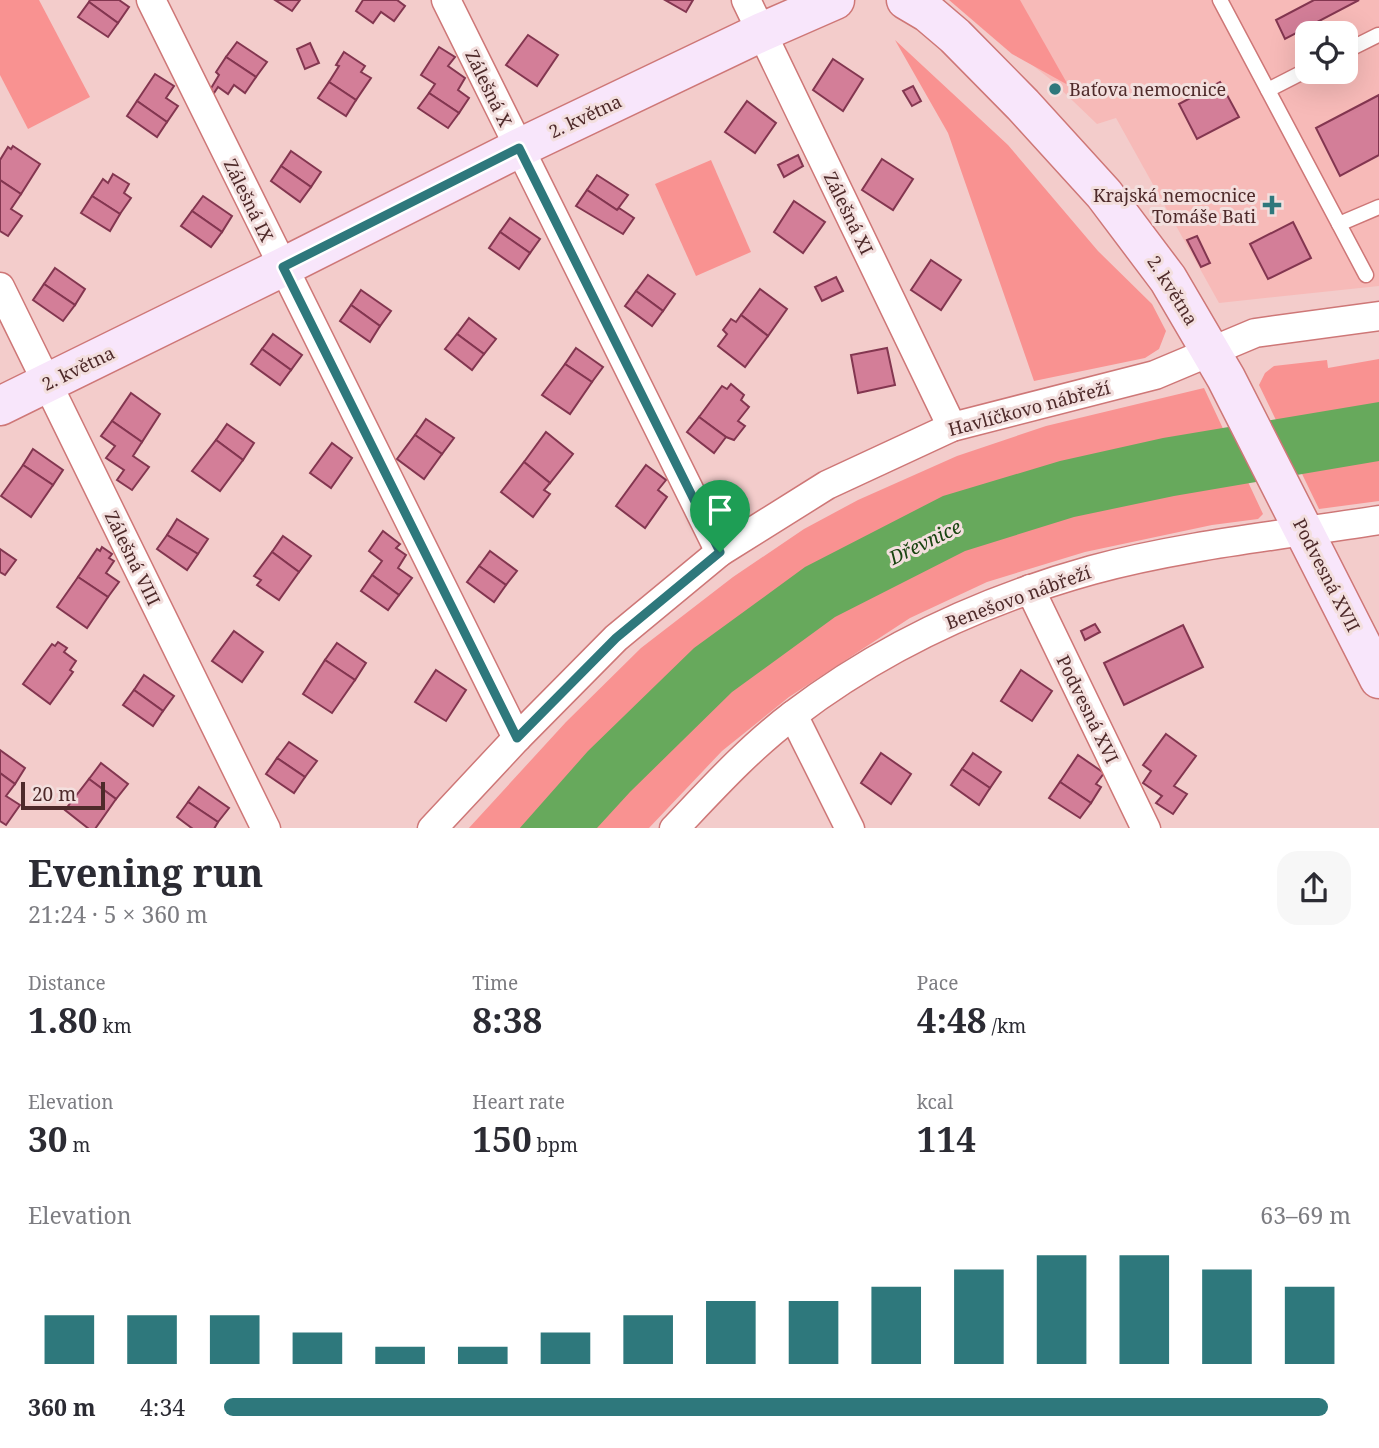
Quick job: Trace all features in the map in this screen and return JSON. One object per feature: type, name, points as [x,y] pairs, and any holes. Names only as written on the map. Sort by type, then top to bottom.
[{"type":"street","name":"Zálešná IX","points":[[151,0],[517,738]]},
{"type":"street","name":"Zálešná X","points":[[446,0],[720,552]]},
{"type":"street","name":"2. května","points":[[0,406],[519,148],[754,16],[835,0]]},
{"type":"street","name":"2. května","points":[[906,0],[928,13],[955,36],[1023,105],[1104,194],[1168,279],[1218,364],[1298,520]]},
{"type":"street","name":"Zálešná XI","points":[[754,16],[952,427]]},
{"type":"street","name":"Zálešná VIII","points":[[0,287],[266,828]]},
{"type":"street","name":"Havlíčkovo nábřeží","points":[[432,828],[616,638],[720,552],[827,485],[952,427],[1155,374],[1218,364],[1255,332],[1379,316]]},
{"type":"street","name":"Benešovo nábřeží","points":[[674,828],[747,754],[793,715],[864,668],[940,625],[1030,589],[1094,570],[1298,520],[1379,520]]},
{"type":"street","name":"Podvesná XVII","points":[[1298,520],[1379,679]]},
{"type":"street","name":"Podvesná XVI","points":[[1030,589],[1146,828]]},
{"type":"street","points":[[793,715],[850,828]]},
{"type":"lane","points":[[1220,0],[1366,275]]},
{"type":"lane","points":[[1358,45],[1378,35]]},
{"type":"lane","points":[[1268,90],[1295,76]]},
{"type":"lane","points":[[1339,223],[1379,207]]},
{"type":"shaded area","points":[[0,0],[39,0],[90,97],[28,129],[0,75]]},
{"type":"shaded area","points":[[949,0],[1020,0],[1068,85],[1012,54]]},
{"type":"shaded area","name":"Krajská nemocnice Tomáše Bati","points":[[950,0],[1379,0],[1379,286],[1219,303],[1116,118],[1097,124],[1050,79]]},
{"type":"shaded area","points":[[895,40],[1008,145],[1098,251],[1152,304],[1166,331],[1159,349],[1145,358],[1034,381],[948,133]]},
{"type":"shaded area","points":[[711,160],[751,252],[696,276],[655,184]]},
{"type":"shaded area","points":[[1379,359],[1379,501],[1319,509],[1259,385],[1265,373],[1274,366],[1327,360],[1328,368]]},
{"type":"shaded area","points":[[1204,388],[1263,514],[1258,519],[1212,525],[1085,552],[987,582],[910,618],[789,697],[722,751],[649,828],[469,828],[566,722],[641,648],[733,577],[804,529],[858,500],[957,456],[1046,426]]},
{"type":"water","name":"Dřevnice","points":[[1379,402],[1379,461],[1174,496],[1074,517],[965,551],[835,617],[732,692],[597,828],[520,828],[588,751],[694,648],[805,567],[943,496],[1060,461],[1163,438]]},
{"type":"building","points":[[119,0],[129,7],[118,23],[89,2]]},
{"type":"building","points":[[275,0],[300,0],[292,11]]},
{"type":"building","points":[[363,0],[397,0],[405,6],[394,21],[381,12],[373,23],[356,11]]},
{"type":"building","points":[[665,0],[693,0],[686,12]]},
{"type":"building","points":[[1314,0],[1359,0],[1319,21],[1295,21],[1295,34],[1285,39],[1276,20]]},
{"type":"building","points":[[89,2],[118,23],[108,37],[78,17]]},
{"type":"building","points":[[528,35],[558,55],[537,86],[506,65]]},
{"type":"building","points":[[237,42],[267,62],[256,77],[226,57]]},
{"type":"building","points":[[310,43],[319,63],[305,69],[297,49]]},
{"type":"building","points":[[439,47],[455,57],[448,66],[465,78],[458,90],[469,98],[459,113],[429,93],[435,84],[421,75]]},
{"type":"building","points":[[344,52],[365,66],[361,72],[371,78],[356,100],[329,82]]},
{"type":"building","points":[[226,57],[256,77],[245,93],[234,85],[228,94],[218,87],[214,93],[210,90],[219,75],[216,72]]},
{"type":"building","points":[[833,59],[863,79],[843,111],[813,90]]},
{"type":"building","points":[[155,74],[174,86],[166,98],[178,106],[167,122],[137,101]]},
{"type":"building","points":[[329,82],[356,100],[346,116],[318,98]]},
{"type":"building","points":[[1220,82],[1239,117],[1197,139],[1179,104]]},
{"type":"building","points":[[913,86],[921,101],[912,106],[903,91]]},
{"type":"building","points":[[429,93],[459,113],[448,128],[418,108]]},
{"type":"building","points":[[1379,95],[1379,155],[1340,176],[1316,128]]},
{"type":"building","points":[[137,101],[167,122],[157,137],[127,116]]},
{"type":"building","points":[[747,101],[776,123],[755,153],[725,132]]},
{"type":"building","points":[[13,146],[40,164],[21,194],[0,180],[0,160],[8,147],[11,149]]},
{"type":"building","points":[[291,151],[321,172],[311,187],[281,166]]},
{"type":"building","points":[[798,155],[803,166],[784,177],[778,165]]},
{"type":"building","points":[[882,159],[913,179],[893,210],[862,190]]},
{"type":"building","points":[[281,166],[311,187],[300,202],[271,181]]},
{"type":"building","points":[[113,174],[129,184],[124,193],[131,198],[120,214],[92,196],[103,179],[108,183]]},
{"type":"building","points":[[597,175],[628,195],[617,210],[587,190]]},
{"type":"building","points":[[0,180],[21,194],[11,209],[22,216],[8,236],[0,231]]},
{"type":"building","points":[[587,190],[634,218],[623,234],[576,206]]},
{"type":"building","points":[[92,196],[120,214],[110,231],[81,213]]},
{"type":"building","points":[[203,196],[232,216],[222,232],[192,211]]},
{"type":"building","points":[[794,201],[825,222],[803,253],[774,232]]},
{"type":"building","points":[[192,211],[222,232],[211,247],[181,226]]},
{"type":"building","points":[[510,218],[540,239],[530,253],[500,232]]},
{"type":"building","points":[[1293,222],[1311,258],[1268,279],[1250,244]]},
{"type":"building","points":[[500,232],[530,253],[519,269],[489,248]]},
{"type":"building","points":[[1197,236],[1210,263],[1201,267],[1187,240]]},
{"type":"building","points":[[931,260],[961,280],[941,310],[911,290]]},
{"type":"building","points":[[55,268],[85,289],[75,305],[44,284]]},
{"type":"building","points":[[648,275],[675,294],[663,311],[636,291]]},
{"type":"building","points":[[836,277],[843,291],[822,301],[815,287]]},
{"type":"building","points":[[44,284],[75,305],[63,321],[33,300]]},
{"type":"building","points":[[760,289],[787,309],[768,336],[741,315]]},
{"type":"building","points":[[361,290],[391,311],[380,326],[351,305]]},
{"type":"building","points":[[636,291],[663,311],[652,326],[625,306]]},
{"type":"building","points":[[351,305],[380,326],[370,342],[340,321]]},
{"type":"building","points":[[741,315],[768,336],[745,367],[718,346],[727,334],[723,330],[731,319],[736,322]]},
{"type":"building","points":[[469,318],[496,339],[484,354],[457,334]]},
{"type":"building","points":[[273,334],[302,355],[291,370],[262,349]]},
{"type":"building","points":[[457,334],[484,354],[472,370],[445,349]]},
{"type":"building","points":[[576,348],[603,367],[592,382],[565,364]]},
{"type":"building","points":[[887,348],[895,385],[858,393],[851,355]]},
{"type":"building","points":[[262,349],[291,370],[280,385],[251,364]]},
{"type":"building","points":[[565,364],[592,382],[570,414],[542,395]]},
{"type":"building","points":[[731,384],[744,395],[741,400],[749,407],[738,421],[745,426],[734,440],[699,417],[722,386],[727,389]]},
{"type":"building","points":[[131,393],[160,414],[142,442],[112,421]]},
{"type":"building","points":[[699,417],[726,437],[714,453],[687,432]]},
{"type":"building","points":[[426,419],[454,438],[442,454],[415,435]]},
{"type":"building","points":[[112,421],[142,442],[133,456],[149,467],[132,490],[117,480],[124,470],[106,458],[115,446],[101,436]]},
{"type":"building","points":[[227,424],[254,443],[243,460],[216,440]]},
{"type":"building","points":[[546,432],[573,454],[550,483],[524,462]]},
{"type":"building","points":[[415,435],[442,454],[424,479],[397,459]]},
{"type":"building","points":[[216,440],[243,460],[220,491],[192,471]]},
{"type":"building","points":[[332,443],[352,458],[331,488],[310,473]]},
{"type":"building","points":[[33,449],[63,470],[53,485],[23,465]]},
{"type":"building","points":[[524,462],[550,483],[544,490],[550,494],[533,517],[501,492]]},
{"type":"building","points":[[23,465],[53,485],[31,517],[1,496]]},
{"type":"building","points":[[646,465],[666,480],[658,490],[667,497],[645,528],[616,506]]},
{"type":"building","points":[[177,519],[208,539],[198,554],[167,535]]},
{"type":"building","points":[[383,531],[400,544],[396,548],[406,555],[398,568],[412,578],[399,595],[372,575],[382,561],[369,551]]},
{"type":"building","points":[[167,535],[198,554],[187,570],[157,549]]},
{"type":"building","points":[[283,536],[311,556],[299,572],[272,552]]},
{"type":"building","points":[[102,547],[112,554],[109,558],[114,561],[106,573],[119,582],[108,597],[78,577],[97,549],[100,551]]},
{"type":"building","points":[[0,549],[16,560],[5,575],[0,572]]},
{"type":"building","points":[[490,551],[517,571],[506,585],[479,566]]},
{"type":"building","points":[[272,552],[299,572],[279,600],[257,585],[261,580],[254,576]]},
{"type":"building","points":[[479,566],[506,585],[494,602],[467,582]]},
{"type":"building","points":[[372,575],[399,595],[388,610],[361,591]]},
{"type":"building","points":[[78,577],[108,597],[87,628],[57,607]]},
{"type":"building","points":[[1095,624],[1100,632],[1085,640],[1081,631]]},
{"type":"building","points":[[1183,625],[1203,667],[1124,705],[1104,663]]},
{"type":"building","points":[[234,631],[263,652],[242,682],[212,661]]},
{"type":"building","points":[[58,642],[67,648],[64,652],[76,661],[70,670],[73,672],[50,704],[23,684],[52,644],[55,646]]},
{"type":"building","points":[[337,643],[366,663],[355,680],[325,660]]},
{"type":"building","points":[[325,660],[355,680],[332,713],[303,694]]},
{"type":"building","points":[[436,670],[466,690],[446,721],[415,702]]},
{"type":"building","points":[[1021,670],[1052,691],[1032,721],[1001,701]]},
{"type":"building","points":[[144,675],[174,696],[163,711],[134,690]]},
{"type":"building","points":[[134,690],[163,711],[153,726],[123,705]]},
{"type":"building","points":[[1166,734],[1196,756],[1174,786],[1187,794],[1173,814],[1156,803],[1162,796],[1143,783],[1151,771],[1143,765]]},
{"type":"building","points":[[289,742],[317,761],[305,777],[277,758]]},
{"type":"building","points":[[0,750],[25,768],[15,784],[0,773]]},
{"type":"building","points":[[881,753],[911,774],[891,804],[861,783]]},
{"type":"building","points":[[973,753],[1001,772],[990,788],[962,769]]},
{"type":"building","points":[[1078,755],[1104,773],[1096,784],[1101,787],[1091,803],[1060,782]]},
{"type":"building","points":[[277,758],[305,777],[294,793],[266,774]]},
{"type":"building","points":[[101,763],[128,784],[116,799],[89,779]]},
{"type":"building","points":[[962,769],[990,788],[979,805],[951,785]]},
{"type":"building","points":[[0,773],[15,784],[6,796],[20,805],[6,825],[0,821]]},
{"type":"building","points":[[89,779],[116,799],[96,828],[88,828],[65,810]]},
{"type":"building","points":[[1060,782],[1091,803],[1080,818],[1049,798]]},
{"type":"building","points":[[199,787],[229,808],[218,822],[188,802]]},
{"type":"building","points":[[188,802],[218,822],[215,828],[192,828],[177,817]]},
{"type":"place","name":"Baťova nemocnice","points":[[1055,89]]},
{"type":"place","name":"Krajská nemocnice Tomáše Bati","points":[[1272,205]]},
{"type":"route","points":[[519,148],[720,552],[616,638],[517,738],[283,267],[519,148]]}]
